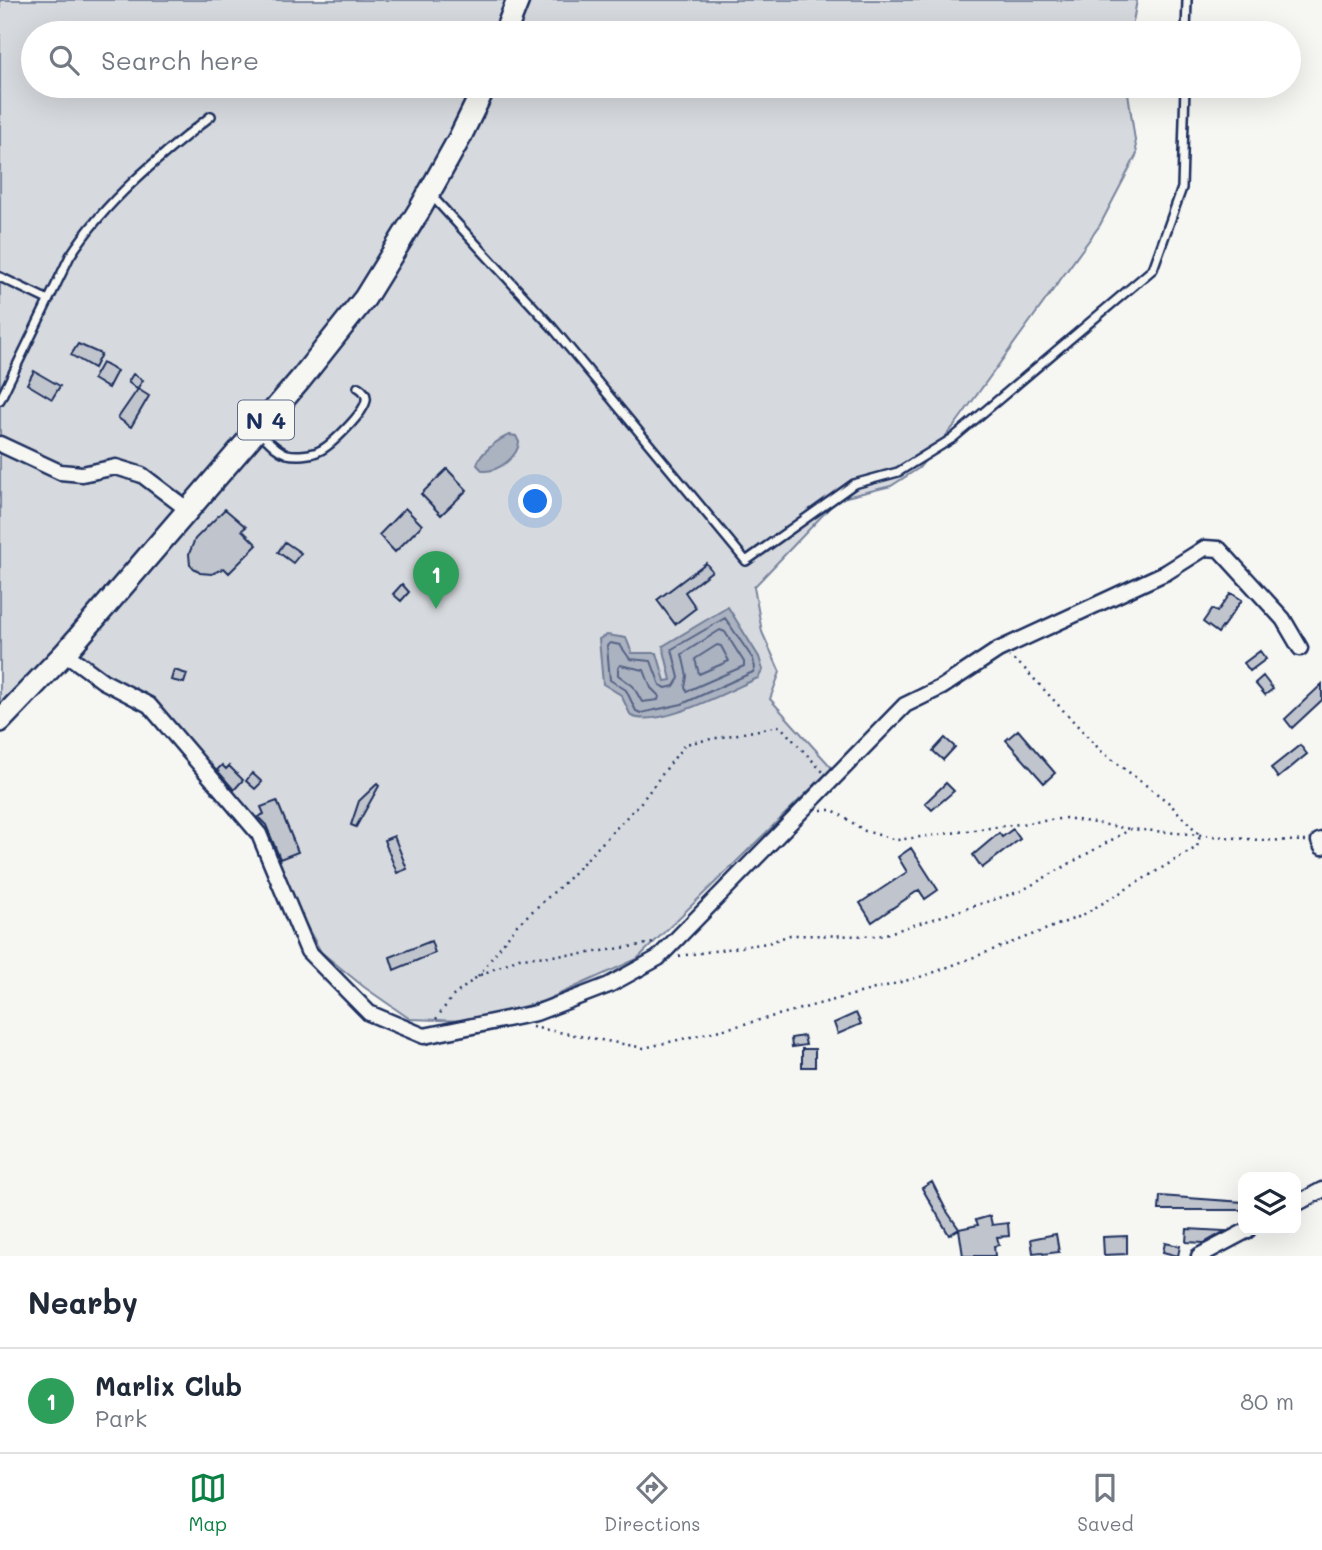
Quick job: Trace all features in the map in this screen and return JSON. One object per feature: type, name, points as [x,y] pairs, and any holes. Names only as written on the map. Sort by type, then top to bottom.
[{"type":"main road","points":[[510,21],[518,0]]},
{"type":"main road","name":"N 4","points":[[0,721],[65,653],[300,380],[365,298],[429,193],[479,98]]},
{"type":"street","points":[[0,444],[60,472],[82,474],[116,467],[142,475],[188,510]]},
{"type":"street","points":[[65,653],[103,681],[149,705],[259,834],[308,951],[369,1013],[424,1036],[536,1013],[609,985],[658,958],[905,705],[942,687],[998,650],[1167,572],[1205,548],[1219,549],[1283,618],[1300,648]]},
{"type":"street","points":[[1301,1201],[1322,1190]]},
{"type":"street","points":[[1199,1256],[1239,1235]]},
{"type":"lane","points":[[1186,21],[1187,0]]},
{"type":"lane","points":[[429,193],[552,327],[746,561],[854,484],[898,472],[953,438],[1153,269],[1182,188],[1185,98]]},
{"type":"lane","points":[[0,400],[70,256],[84,234],[149,165],[211,116]]},
{"type":"lane","points":[[0,277],[48,300]]},
{"type":"lane","points":[[257,430],[278,450],[290,455],[317,452],[332,443],[363,409],[366,399],[364,391],[358,387]]},
{"type":"path","points":[[998,650],[1022,666],[1101,751],[1168,802],[1200,835]]},
{"type":"path","points":[[424,1036],[452,997],[478,976],[517,926],[565,882],[642,801],[685,744],[780,726],[831,780]]},
{"type":"path","points":[[800,811],[833,810],[865,831],[897,840],[1066,818],[1131,829],[1321,843]]},
{"type":"path","points":[[658,958],[768,943],[790,935],[879,936],[1021,891],[1131,829]]},
{"type":"path","points":[[506,1019],[540,1030],[644,1048],[737,1026],[927,975],[1081,916],[1197,847],[1200,835]]},
{"type":"path","points":[[478,976],[519,958],[583,954],[641,943],[674,942]]},
{"type":"shaded area","points":[[0,0],[1137,0],[1133,21],[21,21],[21,98],[1129,98],[1137,154],[1100,225],[955,425],[919,468],[891,486],[838,499],[754,587],[762,632],[780,672],[770,699],[832,768],[637,959],[544,1001],[467,1021],[410,1019],[364,987],[321,952],[295,905],[264,834],[165,717],[77,653],[262,442],[350,333],[429,218],[420,209],[338,332],[0,721]]},
{"type":"water","points":[[510,435],[516,436],[519,442],[515,453],[501,466],[483,471],[477,465],[481,457],[495,443]]},
{"type":"water","points":[[728,607],[759,657],[763,670],[758,678],[676,713],[643,719],[631,716],[621,695],[603,684],[599,639],[607,635],[626,638],[632,653],[657,653],[665,681],[671,680],[663,646]]},
{"type":"building","points":[[78,344],[101,354],[94,368],[71,355]]},
{"type":"building","points":[[102,363],[117,371],[108,388],[93,379]]},
{"type":"building","points":[[34,371],[60,386],[52,399],[27,384]]},
{"type":"building","points":[[133,374],[143,380],[137,389],[128,382]]},
{"type":"building","points":[[138,389],[149,396],[131,427],[118,418]]},
{"type":"building","points":[[447,469],[467,490],[441,515],[421,494]]},
{"type":"building","points":[[405,508],[422,525],[395,552],[379,535]]},
{"type":"building","points":[[225,509],[246,527],[242,530],[257,545],[229,573],[224,568],[212,574],[200,573],[190,565],[189,554],[195,539]]},
{"type":"building","points":[[285,542],[301,553],[293,563],[278,552]]},
{"type":"building","points":[[706,563],[712,571],[685,592],[696,608],[675,624],[657,600]]},
{"type":"building","points":[[402,584],[409,592],[401,601],[393,594]]},
{"type":"building","points":[[1231,593],[1242,600],[1218,633],[1203,622],[1212,609],[1217,612]]},
{"type":"building","points":[[1260,651],[1266,659],[1250,671],[1244,663]]},
{"type":"building","points":[[174,670],[187,674],[184,683],[171,680]]},
{"type":"building","points":[[1263,676],[1273,689],[1265,695],[1255,683]]},
{"type":"building","points":[[1322,684],[1322,700],[1292,728],[1285,719]]},
{"type":"building","points":[[1018,730],[1055,773],[1044,783],[1006,740]]},
{"type":"building","points":[[945,738],[955,747],[943,760],[933,751]]},
{"type":"building","points":[[1300,745],[1307,754],[1278,778],[1271,768]]},
{"type":"building","points":[[222,765],[226,769],[229,766],[243,780],[234,790],[217,770]]},
{"type":"building","points":[[252,773],[262,782],[255,789],[246,781]]},
{"type":"building","points":[[946,783],[954,791],[932,810],[925,803]]},
{"type":"building","points":[[377,784],[379,786],[356,827],[351,825],[359,801]]},
{"type":"building","points":[[277,801],[298,852],[280,859],[266,825],[258,817],[264,814],[261,807]]},
{"type":"building","points":[[1013,829],[1020,839],[982,868],[973,855],[999,833],[1002,837]]},
{"type":"building","points":[[394,836],[407,869],[397,873],[384,840]]},
{"type":"building","points":[[911,848],[938,890],[925,899],[919,890],[872,922],[860,903],[907,872],[898,857]]},
{"type":"building","points":[[431,941],[435,953],[394,970],[390,957]]},
{"type":"building","points":[[856,1013],[861,1024],[838,1034],[834,1023]]},
{"type":"building","points":[[804,1036],[806,1045],[792,1047],[791,1038]]},
{"type":"building","points":[[802,1049],[815,1049],[815,1067],[802,1067]]},
{"type":"building","points":[[932,1182],[959,1229],[949,1235],[922,1188]]},
{"type":"building","points":[[1160,1196],[1238,1202],[1238,1210],[1159,1210]]},
{"type":"building","points":[[990,1216],[992,1225],[1008,1223],[1009,1236],[997,1237],[999,1245],[994,1246],[995,1256],[963,1256],[959,1229],[978,1225],[976,1220]]},
{"type":"building","points":[[1187,1229],[1225,1231],[1204,1243],[1186,1242]]},
{"type":"building","points":[[1056,1234],[1059,1252],[1033,1253],[1031,1239]]},
{"type":"building","points":[[1127,1236],[1127,1254],[1104,1255],[1103,1237]]},
{"type":"building","points":[[1165,1243],[1180,1246],[1178,1256],[1163,1252]]},
{"type":"place","name":"Marlix Club","points":[[436,609]]}]
